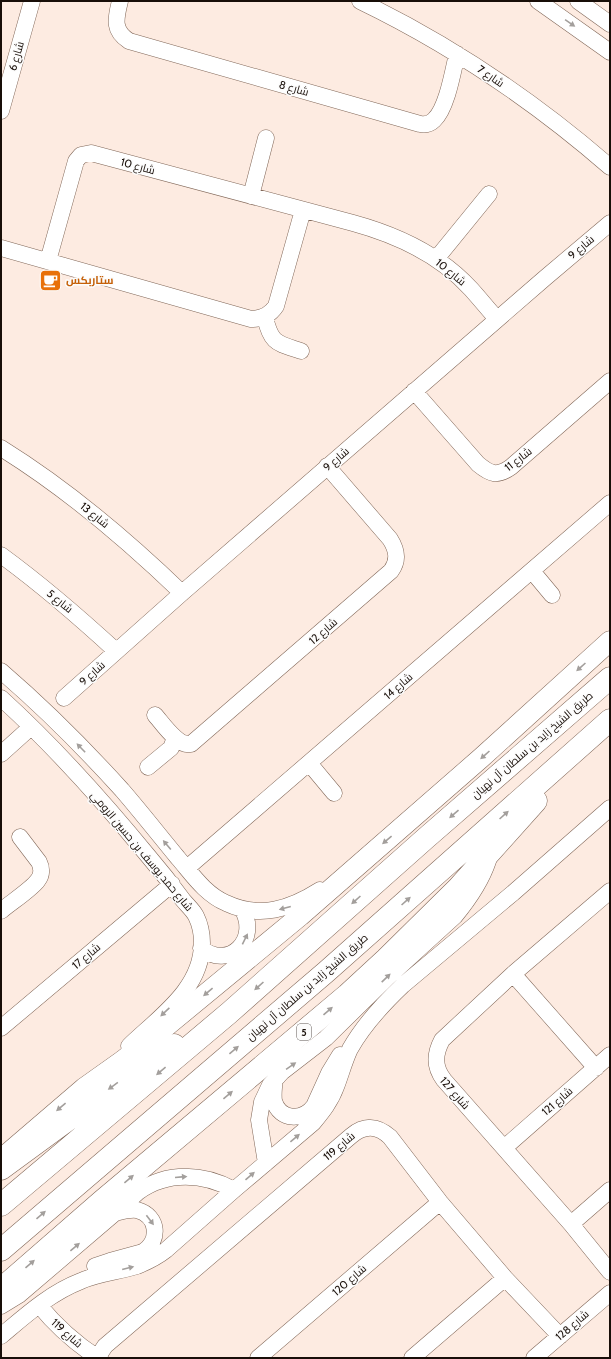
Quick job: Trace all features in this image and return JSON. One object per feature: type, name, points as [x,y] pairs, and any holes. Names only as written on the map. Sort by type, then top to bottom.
[{"type":"highway","name":"طريق الشيخ زايد بن سلطان آل نهيان","points":[[1,1205],[229,1013],[432,832],[610,678]]},
{"type":"highway","name":"طريق الشيخ زايد بن سلطان آل نهيان","points":[[1,1250],[326,972],[610,720]]},
{"type":"highway","name":"5","points":[[1,1289],[96,1206],[347,995],[425,922],[490,854],[580,747]]},
{"type":"highway","points":[[1,1169],[159,1054],[229,1013]]},
{"type":"main road","points":[[1,1158],[84,1088],[127,1057],[176,1018],[300,916],[481,758],[610,641]]},
{"type":"street","name":"شارع 6","points":[[1,111],[32,1]]},
{"type":"street","name":"شارع 8","points":[[120,1],[116,21],[117,27],[120,34],[129,41],[425,125],[430,123],[438,116],[445,101],[457,54]]},
{"type":"street","name":"شارع 7","points":[[360,1],[403,23],[490,75],[540,110],[583,143],[610,167]]},
{"type":"street","points":[[538,1],[610,52]]},
{"type":"street","points":[[578,1],[610,24]]},
{"type":"street","points":[[251,196],[266,138]]},
{"type":"street","name":"شارع 10","points":[[48,261],[76,161],[80,156],[91,153],[374,229],[408,243],[436,259],[461,279],[497,319]]},
{"type":"street","points":[[436,259],[489,194]]},
{"type":"street","points":[[1,248],[251,319],[265,317],[272,311],[277,303],[303,210]]},
{"type":"street","name":"شارع 9","points":[[64,698],[327,466],[610,223]]},
{"type":"street","points":[[265,317],[270,335],[274,340],[301,351]]},
{"type":"street","name":"شارع 11","points":[[414,391],[478,464],[488,472],[499,473],[511,467],[610,381]]},
{"type":"street","name":"شارع 13","points":[[1,448],[53,483],[98,517],[152,564],[182,593]]},
{"type":"street","name":"شارع 12","points":[[175,738],[183,744],[191,744],[386,576],[394,567],[397,556],[390,539],[327,466]]},
{"type":"street","name":"شارع 14","points":[[186,868],[610,504]]},
{"type":"street","name":"شارع 5","points":[[1,555],[33,578],[75,613],[116,651]]},
{"type":"street","points":[[532,571],[552,594]]},
{"type":"street","name":"شارع حمد يوسف بن حسين الرومي","points":[[1,671],[32,698],[121,790],[186,868],[212,896],[226,904],[252,911],[272,911],[291,906],[309,897],[355,867]]},
{"type":"street","name":"شارع حمد يوسف بن حسين الرومي","points":[[1,698],[67,762],[105,804],[172,884],[195,915],[200,929],[201,948],[196,973],[185,991],[84,1088]]},
{"type":"street","points":[[32,698],[48,700],[64,698],[62,713],[63,729]]},
{"type":"street","points":[[148,767],[171,748],[175,738],[155,715]]},
{"type":"street","points":[[1,754],[31,727]]},
{"type":"street","points":[[309,763],[334,793]]},
{"type":"street","points":[[276,1078],[274,1102],[279,1110],[291,1117],[306,1114],[314,1106],[335,1063],[379,1009],[404,985],[513,893],[610,808]]},
{"type":"street","points":[[1,911],[35,883],[40,876],[41,866],[39,862],[20,837]]},
{"type":"street","points":[[266,1163],[260,1129],[260,1111],[265,1093],[276,1078],[326,1038],[388,977],[455,916],[477,886],[490,854]]},
{"type":"street","name":"شارع 17","points":[[1,1028],[172,884]]},
{"type":"street","name":"شارع 127","points":[[610,891],[513,974],[442,1040],[436,1056],[436,1065],[444,1080],[571,1224],[610,1272]]},
{"type":"street","points":[[201,948],[207,953],[219,956],[226,955],[242,946],[248,934],[248,921],[242,909]]},
{"type":"street","points":[[513,974],[596,1068]]},
{"type":"street","points":[[1,1336],[53,1295],[81,1280],[111,1271],[138,1266],[166,1250],[313,1123],[325,1108],[336,1088],[344,1064],[359,1035]]},
{"type":"street","name":"شارع 121","points":[[504,1148],[610,1055]]},
{"type":"street","name":"شارع 119","points":[[39,1305],[72,1340],[99,1358],[105,1346],[356,1131],[370,1127],[384,1132],[390,1137],[440,1202],[505,1278],[560,1336]]},
{"type":"street","points":[[1,1306],[19,1295],[139,1192],[149,1186],[170,1178],[186,1176],[203,1178],[225,1184],[234,1190]]},
{"type":"street","points":[[571,1224],[610,1190]]},
{"type":"street","name":"شارع 120","points":[[258,1358],[440,1202]]},
{"type":"street","points":[[53,1295],[69,1280],[89,1268],[143,1252],[151,1245],[155,1235],[155,1229],[154,1224],[147,1215],[143,1212],[130,1210],[115,1213]]},
{"type":"street","points":[[412,1358],[505,1278]]},
{"type":"street","name":"شارع 128","points":[[534,1358],[610,1292]]},
{"type":"place","name":"ستاربكس","points":[[50,280]]}]
